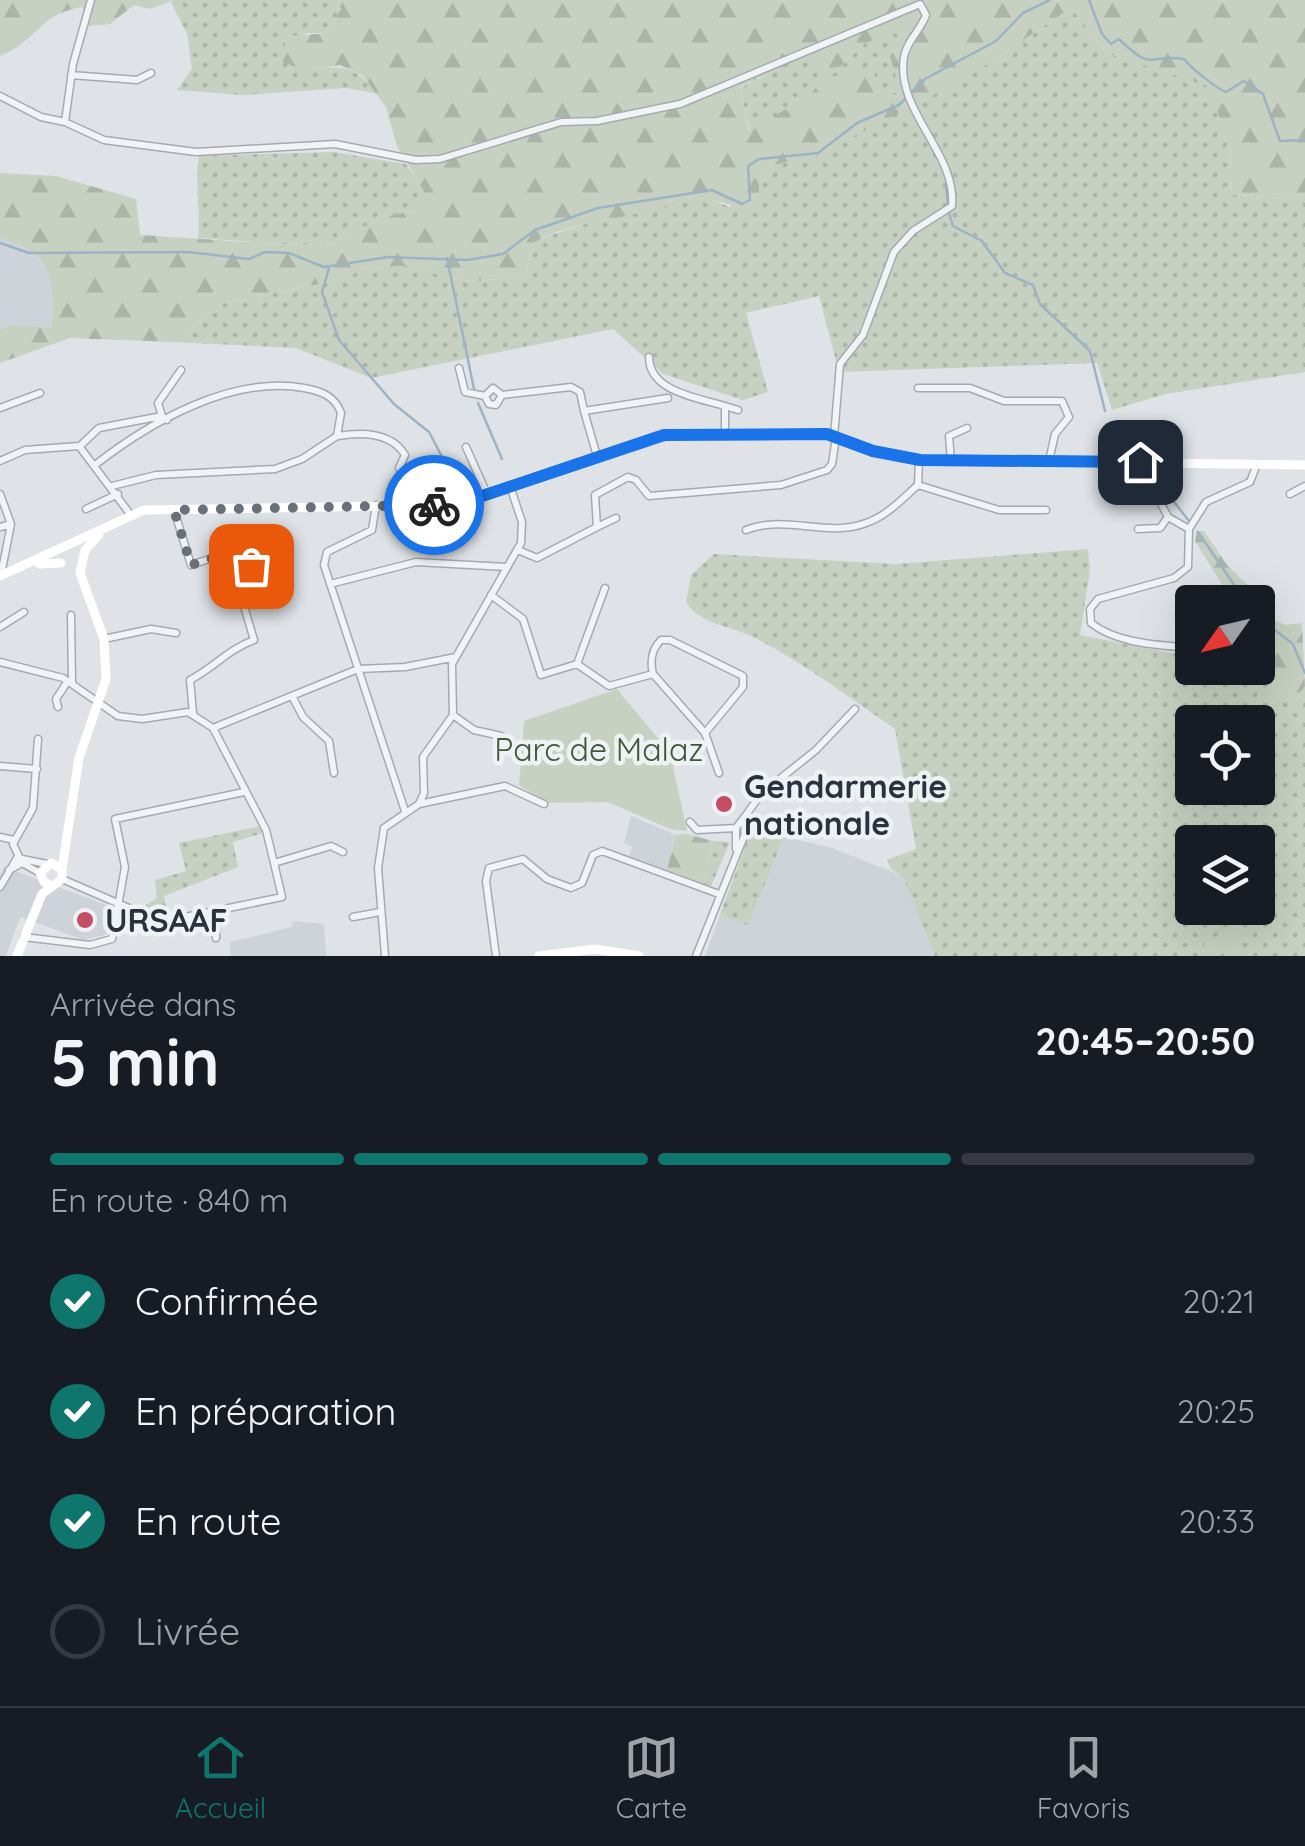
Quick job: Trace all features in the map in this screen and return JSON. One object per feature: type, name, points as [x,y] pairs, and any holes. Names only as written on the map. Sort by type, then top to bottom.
[{"type":"street","points":[[66,122],[71,75],[91,0]]},
{"type":"street","points":[[0,96],[40,117],[66,122],[112,142],[196,152],[335,144],[416,160],[440,159],[561,122],[597,122],[680,104],[920,4],[926,14],[907,45],[907,94],[951,187],[952,206],[913,231],[894,252],[863,335],[840,364],[832,464],[827,470],[781,484],[648,496],[636,480],[628,477],[595,495],[597,527]]},
{"type":"street","points":[[71,75],[137,80],[152,74]]},
{"type":"street","points":[[649,356],[650,368],[664,384],[738,410]]},
{"type":"street","points":[[459,368],[464,392],[485,396],[493,388],[502,395],[571,387],[580,392],[597,456]]},
{"type":"street","points":[[164,418],[158,403],[181,370]]},
{"type":"street","points":[[95,465],[164,418],[239,390],[284,386],[332,398],[341,413],[337,436]]},
{"type":"street","points":[[918,388],[970,388],[1004,401],[1062,401],[1070,418],[1055,434],[1048,461]]},
{"type":"street","points":[[0,408],[40,393]]},
{"type":"street","points":[[584,411],[668,398]]},
{"type":"street","points":[[725,434],[726,406]]},
{"type":"street","points":[[0,461],[25,450],[80,446],[99,428],[164,418]]},
{"type":"street","points":[[951,461],[949,436],[967,428]]},
{"type":"street","points":[[112,486],[156,475],[276,469],[302,459],[337,436],[361,433],[387,439],[405,455],[399,468]]},
{"type":"street","points":[[0,577],[131,518],[178,509],[446,505],[664,435],[835,437],[920,460],[1305,465]]},
{"type":"street","points":[[80,446],[118,494],[131,518]]},
{"type":"street","points":[[466,447],[487,494]]},
{"type":"street","points":[[746,530],[780,522],[837,528],[862,525],[882,515],[918,485],[920,460]]},
{"type":"street","points":[[1140,462],[1168,516],[1189,530]]},
{"type":"street","points":[[1175,645],[1102,631],[1090,623],[1090,609],[1098,598],[1174,578],[1188,568],[1189,530],[1206,502],[1250,482],[1257,464]]},
{"type":"street","points":[[918,485],[999,510],[1046,510]]},
{"type":"street","points":[[419,804],[424,794],[424,758],[453,715],[450,677],[456,657],[518,550],[523,530],[510,486]]},
{"type":"street","points":[[1290,494],[1305,486]]},
{"type":"street","points":[[0,494],[11,524],[0,577]]},
{"type":"street","points":[[86,509],[118,494]]},
{"type":"street","points":[[376,505],[372,530],[327,552],[324,565],[405,811]]},
{"type":"street","points":[[178,509],[191,565],[245,548],[251,566],[240,596],[254,640],[226,650],[209,671],[190,680],[193,713]]},
{"type":"street","points":[[1138,529],[1160,528],[1168,516]]},
{"type":"street","points":[[0,577],[37,564],[64,566],[81,560],[97,537],[131,518]]},
{"type":"street","points":[[518,550],[537,558],[616,518]]},
{"type":"street","points":[[0,527],[11,524]]},
{"type":"street","points":[[62,874],[79,758],[106,679],[104,640],[83,586],[81,560],[67,546]]},
{"type":"street","points":[[64,566],[67,546]]},
{"type":"street","points":[[330,584],[416,562],[507,567]]},
{"type":"street","points":[[64,566],[83,586]]},
{"type":"street","points":[[577,664],[605,588]]},
{"type":"street","points":[[491,595],[523,619],[541,675],[577,664]]},
{"type":"street","points":[[0,627],[24,612]]},
{"type":"street","points":[[58,707],[56,700],[70,682],[72,614]]},
{"type":"street","points":[[104,640],[150,629],[176,632]]},
{"type":"street","points":[[705,733],[743,688],[743,676],[670,640],[661,640],[654,646],[650,663],[654,674],[705,733],[719,773]]},
{"type":"street","points":[[213,728],[358,670],[456,657]]},
{"type":"street","points":[[0,662],[70,682],[99,706],[135,719],[193,713],[213,728],[266,830],[282,897],[160,922],[62,874],[46,873],[20,860],[14,840],[33,808],[38,739]]},
{"type":"street","points":[[577,664],[609,686],[654,674]]},
{"type":"street","points":[[292,696],[304,716],[329,741],[334,774]]},
{"type":"street","points":[[736,849],[736,828],[755,800],[816,750],[855,709]]},
{"type":"street","points":[[453,715],[474,730],[502,736]]},
{"type":"street","points":[[0,766],[36,770]]},
{"type":"street","points":[[385,956],[380,912],[380,840],[384,828],[419,804],[504,786],[544,804]]},
{"type":"street","points":[[20,940],[31,936],[86,945],[106,942],[114,936],[125,867],[115,820],[244,792]]},
{"type":"street","points":[[696,956],[745,834],[746,815]]},
{"type":"street","points":[[690,822],[697,830],[736,828]]},
{"type":"street","points":[[0,837],[14,840]]},
{"type":"street","points":[[274,863],[331,846],[344,852]]},
{"type":"street","points":[[17,956],[20,940],[42,894],[46,873],[64,848]]},
{"type":"street","points":[[496,956],[486,881],[488,869],[500,862],[523,860],[546,879],[572,888],[582,883],[594,854],[602,852],[719,894]]},
{"type":"street","points":[[0,887],[8,870],[20,860]]},
{"type":"street","points":[[46,873],[62,874]]},
{"type":"street","points":[[216,912],[216,938]]},
{"type":"street","points":[[354,917],[380,912]]},
{"type":"street","points":[[539,956],[595,950],[639,956]]},
{"type":"shaded area","points":[[0,237],[27,245],[50,271],[55,284],[53,328],[13,325],[0,329]]},
{"type":"shaded area","points":[[631,816],[676,835],[667,870],[629,856],[632,847],[624,843]]},
{"type":"shaded area","points":[[784,837],[829,847],[903,876],[935,956],[705,956],[720,915],[748,924]]},
{"type":"shaded area","points":[[4,867],[112,907],[107,934],[84,940],[20,917],[6,956],[0,956],[0,875]]},
{"type":"shaded area","points":[[293,921],[324,924],[326,956],[231,956],[230,942],[292,927]]},
{"type":"green space","points":[[0,0],[174,0],[150,9],[134,5],[110,24],[88,26],[82,7],[67,10],[0,56]]},
{"type":"green space","points":[[337,0],[341,9],[327,33],[305,33],[306,71],[347,69],[379,94],[346,88],[243,95],[177,90],[192,69],[187,34],[171,2]]},
{"type":"green space","points":[[337,0],[1305,0],[1305,199],[1232,195],[1230,153],[1210,87],[1107,53],[1071,8],[966,78],[795,167],[789,161],[759,170],[759,194],[748,207],[693,200],[558,232],[533,243],[526,276],[478,281],[449,279],[411,265],[362,269],[339,280],[221,304],[173,342],[70,338],[0,363],[0,329],[13,325],[52,328],[53,294],[41,260],[0,237],[0,173],[56,176],[136,199],[140,235],[297,245],[334,243],[383,217],[418,210],[425,193],[397,146],[386,107],[363,76],[340,65],[306,71],[283,62],[282,51],[289,36],[327,33],[341,9]],"holes":[[[913,28],[890,55],[900,93],[878,101],[874,69],[825,78],[810,94],[749,132],[740,87],[809,55],[821,71],[841,66],[865,43]]]},
{"type":"green space","points":[[1071,8],[1107,53],[1210,86],[1230,153],[1232,195],[1305,199],[1305,372],[1166,394],[1112,410],[1097,363],[839,372],[819,296],[746,313],[768,392],[743,400],[663,374],[613,329],[371,378],[296,348],[173,342],[221,304],[339,280],[362,269],[411,265],[449,279],[478,281],[526,276],[533,243],[566,230],[693,199],[730,207],[759,170],[789,161],[966,78]]},
{"type":"green space","points":[[914,27],[901,92],[878,102],[826,78],[810,94],[750,133],[740,88],[809,54],[841,66],[865,43]]},
{"type":"green space","points":[[334,152],[406,164],[426,193],[418,210],[383,217],[334,243],[297,245],[198,238],[199,156]]},
{"type":"green space","points":[[1197,531],[1204,531],[1227,565],[1248,585],[1222,585],[1195,541]]},
{"type":"green space","points":[[1088,549],[1090,570],[1080,635],[1175,654],[1175,685],[1270,685],[1276,702],[1294,702],[1305,686],[1305,956],[935,956],[903,877],[891,869],[887,860],[916,849],[895,729],[790,657],[692,610],[686,602],[691,575],[714,554],[896,564]]},
{"type":"green space","points":[[1275,620],[1285,625],[1302,623],[1305,686],[1294,702],[1276,702],[1269,685],[1275,685]]},
{"type":"green space","name":"Parc de Malaz","points":[[617,689],[670,753],[687,831],[670,829],[608,802],[546,803],[519,785],[524,721]]},
{"type":"green space","points":[[261,826],[263,833],[233,842],[238,867],[164,896],[168,919],[140,909],[157,898],[155,880],[186,871],[179,843]]},
{"type":"green space","points":[[676,835],[713,841],[705,875],[692,879],[667,870]]},
{"type":"green space","points":[[749,836],[784,837],[748,925],[720,915]]},
{"type":"green space","points":[[713,841],[730,842],[711,886],[692,879],[705,875]]},
{"type":"green space","points":[[1237,930],[1240,956],[1199,956],[1207,939]]},
{"type":"waterway","points":[[0,243],[29,253],[188,252],[249,259],[265,252],[289,253],[324,267],[388,257],[467,260],[503,254],[535,230],[598,208],[712,190],[742,204],[750,200],[748,166],[759,159],[818,153],[857,123],[899,105],[925,79],[996,41],[1023,13],[1050,0]]},
{"type":"waterway","points":[[1089,0],[1102,34],[1111,44],[1119,39],[1146,59],[1184,59],[1226,92],[1244,81],[1263,94],[1280,141],[1305,140]]},
{"type":"waterway","points":[[946,187],[948,204]]},
{"type":"waterway","points":[[949,213],[953,226],[982,241],[1005,273],[1033,285],[1040,304],[1090,351],[1105,411]]},
{"type":"waterway","points":[[447,258],[474,389]]},
{"type":"waterway","points":[[329,268],[322,292],[339,340],[394,404],[429,432],[458,487]]},
{"type":"waterway","points":[[478,403],[502,459]]},
{"type":"waterway","points":[[1150,471],[1189,521]]},
{"type":"waterway","points":[[1198,532],[1234,585]]},
{"type":"waterway","points":[[1275,630],[1293,644],[1305,673]]},
{"type":"way so far","points":[[251,566],[245,548],[191,565],[174,510],[434,505]]},
{"type":"place","name":"Gendarmerie nationale","points":[[724,804]]},
{"type":"place","name":"URSAAF","points":[[85,920]]},
{"type":"route","points":[[434,505],[464,502],[664,435],[827,434],[873,451],[920,460],[1140,462]]}]
